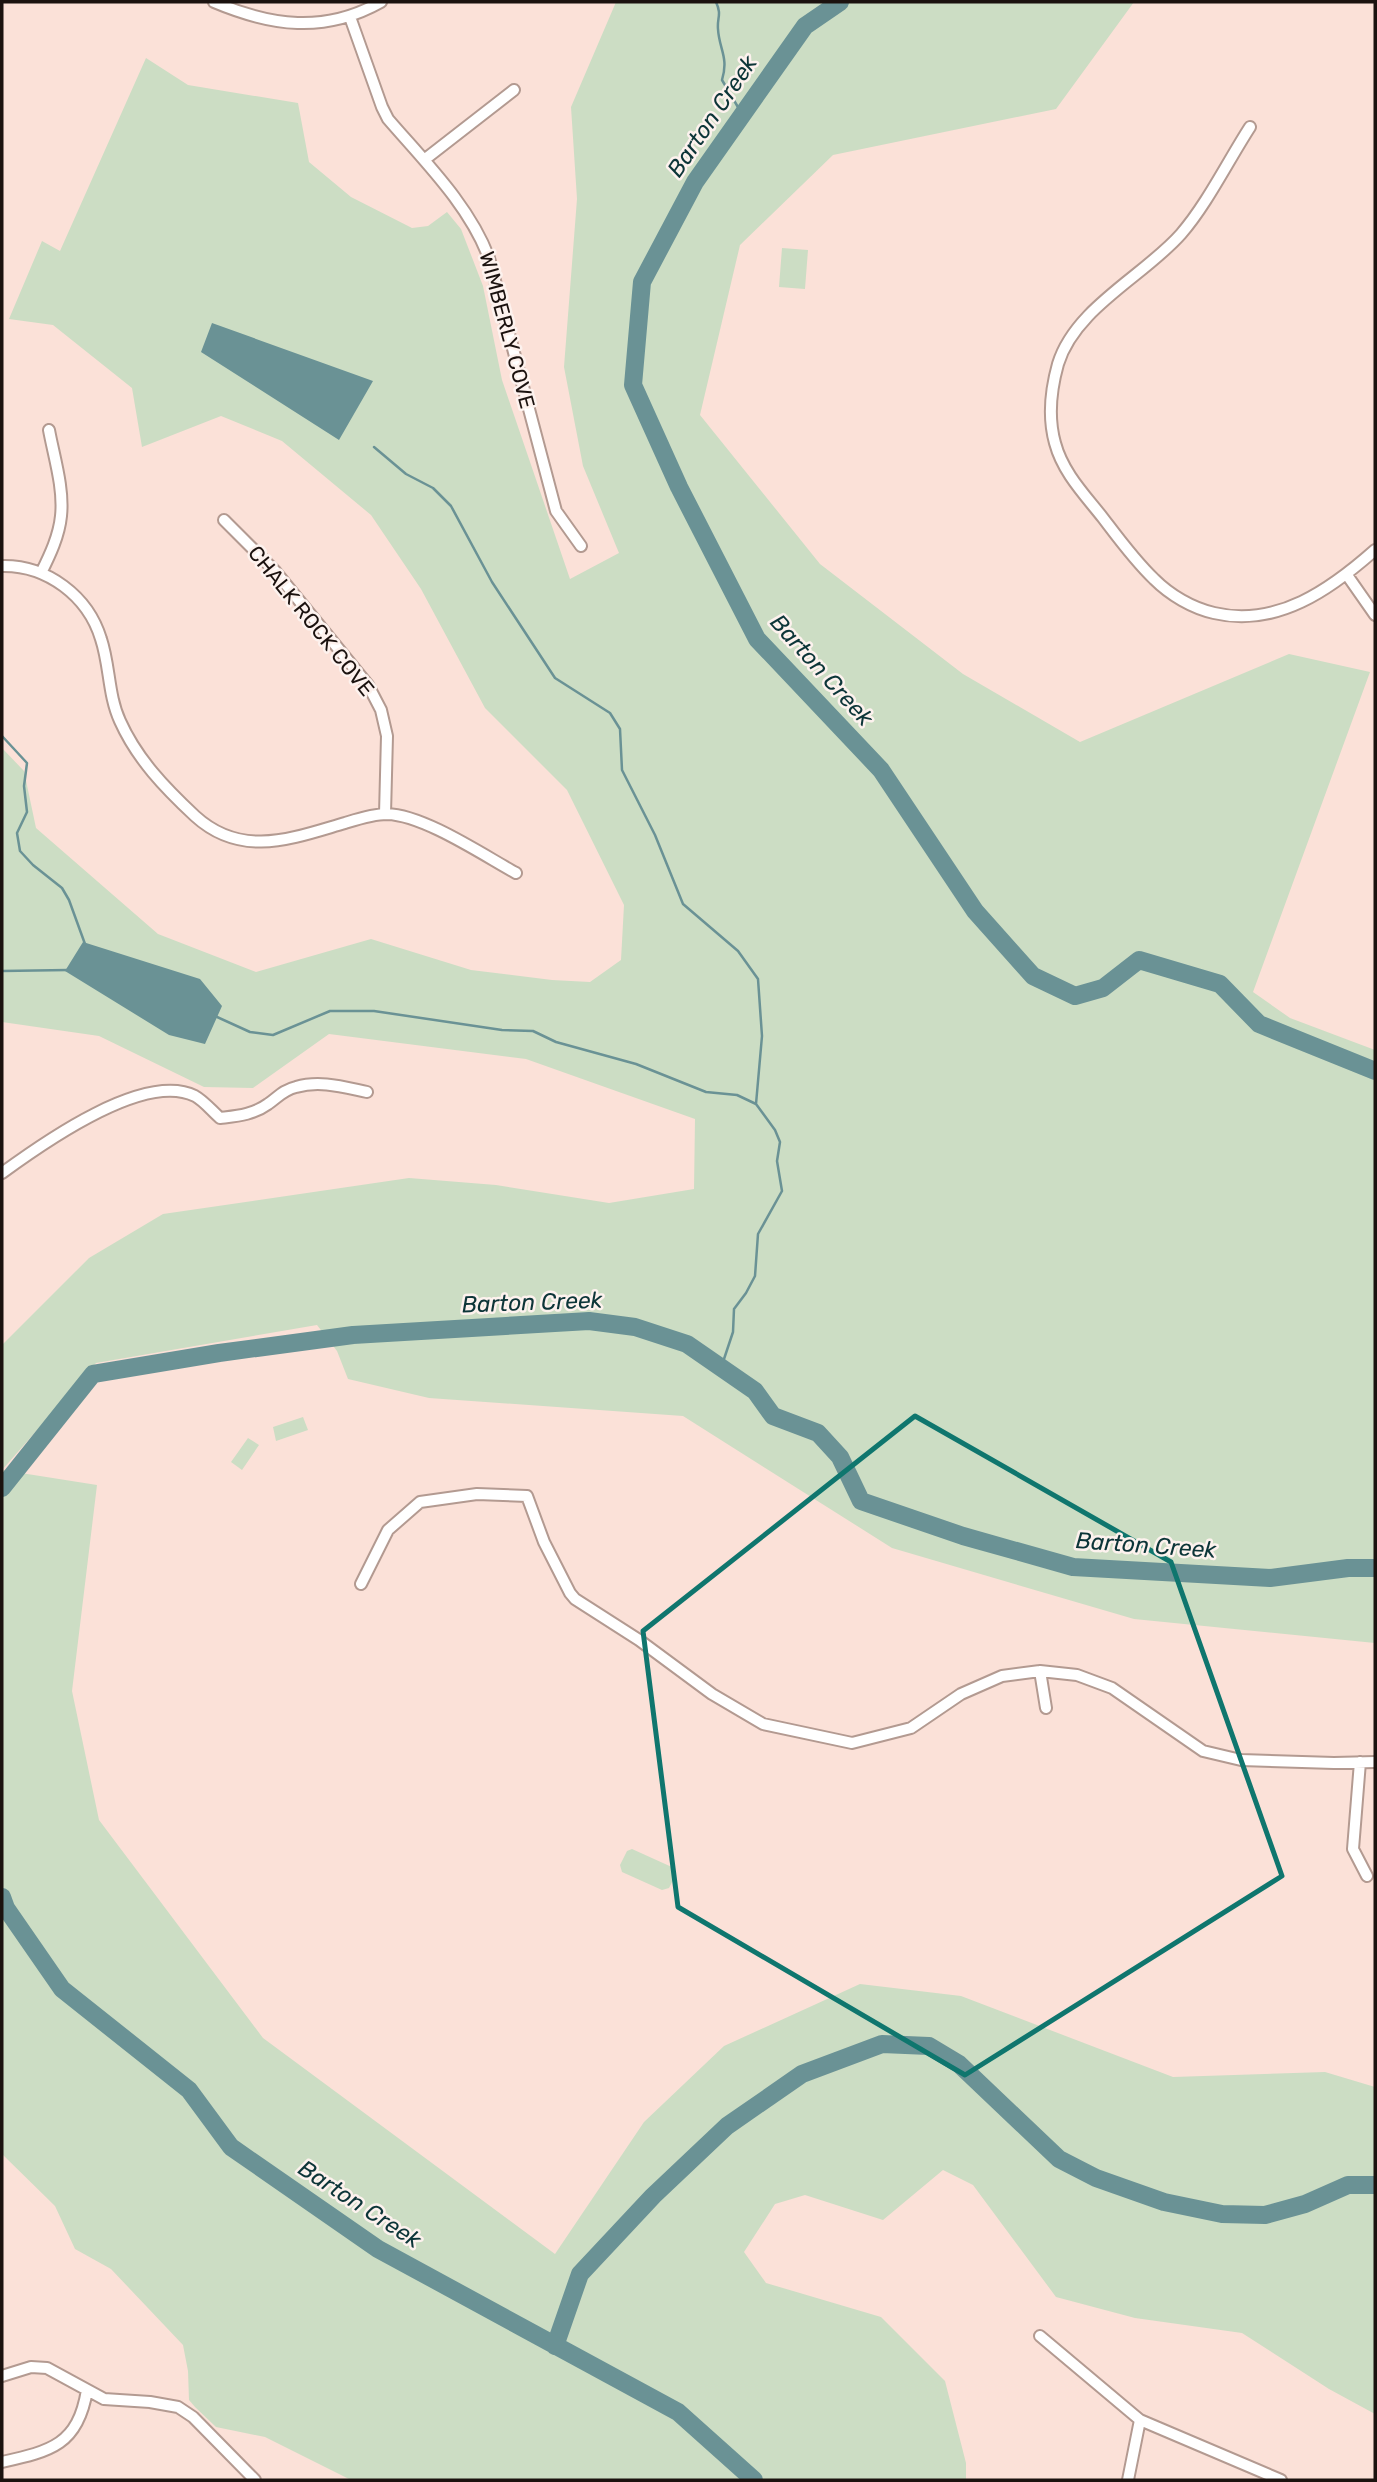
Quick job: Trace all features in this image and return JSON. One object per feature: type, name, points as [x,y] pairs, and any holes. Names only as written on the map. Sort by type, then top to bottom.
[{"type":"street","points":[[214,2],[245,15],[277,22],[311,24],[350,17],[381,2]]},
{"type":"street","name":"WIMBERLY COVE","points":[[350,17],[388,119],[424,160],[483,241],[556,511],[581,546]]},
{"type":"street","points":[[424,160],[514,90]]},
{"type":"street","points":[[1250,127],[1181,234],[1099,304],[1071,339],[1059,361],[1053,386],[1051,418],[1055,442],[1065,470],[1131,554],[1156,581],[1181,600],[1214,613],[1248,616],[1284,610],[1347,575],[1375,550]]},
{"type":"street","points":[[41,573],[61,516],[60,487],[49,430]]},
{"type":"street","name":"CHALK ROCK COVE","points":[[224,520],[275,571],[368,685],[381,710],[387,736],[385,814]]},
{"type":"street","points":[[2,566],[41,573],[59,582],[79,598],[101,637],[114,704],[131,744],[147,767],[198,818],[220,833],[248,842],[275,842],[364,817],[385,814],[404,816],[516,873]]},
{"type":"street","points":[[1347,575],[1375,615]]},
{"type":"street","points":[[2,1172],[54,1136],[113,1105],[164,1090],[195,1097],[220,1118],[243,1116],[267,1105],[278,1094],[295,1087],[324,1083],[367,1092]]},
{"type":"street","points":[[361,1584],[388,1530],[419,1502],[477,1493],[527,1496],[544,1542],[569,1593],[575,1599],[639,1640],[712,1695],[763,1724],[852,1743],[911,1728],[961,1693],[1002,1676],[1041,1671],[1077,1675],[1112,1688],[1203,1751],[1241,1760],[1375,1762]]},
{"type":"street","points":[[1041,1671],[1046,1708]]},
{"type":"street","points":[[1360,1762],[1353,1849],[1367,1875]]},
{"type":"street","points":[[1040,2336],[1140,2420],[1281,2480]]},
{"type":"street","points":[[2,2376],[31,2367],[47,2368],[104,2399],[178,2407],[193,2417],[255,2480]]},
{"type":"street","points":[[2,2462],[32,2456],[59,2444],[73,2431],[83,2415],[87,2390]]},
{"type":"street","points":[[1128,2480],[1140,2420]]},
{"type":"highlighted area","points":[[915,1416],[1171,1562],[1282,1876],[965,2075],[678,1907],[643,1631]]},
{"type":"green space","points":[[616,2],[1134,2],[1056,109],[833,155],[740,245],[700,415],[820,564],[963,674],[1080,742],[1289,654],[1370,672],[1253,992],[1290,1018],[1375,1050],[1375,1643],[1134,1619],[892,1548],[683,1416],[429,1398],[348,1379],[337,1351],[317,1325],[96,1363],[2,1470],[2,1345],[89,1258],[163,1214],[409,1178],[496,1185],[609,1203],[694,1189],[695,1119],[526,1059],[329,1034],[253,1088],[204,1087],[99,1036],[2,1022],[2,748],[24,771],[36,828],[158,934],[256,972],[371,939],[471,970],[552,980],[590,982],[621,960],[624,905],[567,790],[485,708],[421,589],[371,515],[282,441],[221,416],[142,447],[132,388],[53,325],[9,319],[42,241],[60,251],[146,58],[188,85],[298,103],[309,162],[351,197],[412,228],[428,226],[447,212],[461,229],[483,286],[502,380],[570,579],[619,553],[583,466],[564,367],[577,199],[571,107]]},
{"type":"green space","points":[[782,248],[808,250],[805,289],[779,287]]},
{"type":"green space","points":[[303,1417],[308,1430],[276,1441],[273,1427]]},
{"type":"green space","points":[[248,1438],[259,1445],[242,1470],[231,1462]]},
{"type":"green space","points":[[2,1470],[97,1485],[72,1691],[99,1820],[263,2038],[555,2254],[644,2122],[724,2046],[860,1984],[961,1996],[1173,2077],[1325,2072],[1375,2087],[1375,2414],[1329,2389],[1242,2333],[1135,2318],[1056,2297],[973,2185],[943,2170],[883,2220],[805,2195],[775,2204],[744,2252],[766,2283],[881,2317],[945,2381],[966,2463],[966,2480],[351,2480],[265,2437],[216,2427],[189,2400],[188,2371],[183,2345],[111,2269],[75,2249],[55,2206],[2,2154]]},
{"type":"green space","points":[[632,1849],[674,1868],[676,1874],[669,1888],[662,1890],[622,1872],[620,1865],[627,1851]]},
{"type":"water","points":[[212,323],[373,381],[339,440],[201,352]]},
{"type":"water","points":[[83,942],[200,979],[222,1006],[205,1044],[169,1035],[65,971]]},
{"type":"waterway","points":[[716,2],[724,59],[722,80],[742,114]]},
{"type":"waterway","name":"Barton Creek","points":[[840,2],[805,26],[695,182],[642,282],[633,385],[679,487],[757,639],[881,770],[975,911],[1033,976],[1075,996],[1103,988],[1139,960],[1220,984],[1259,1024],[1375,1071]]},
{"type":"waterway","points":[[374,447],[406,474],[433,488],[451,506],[492,582],[555,678],[610,713],[620,729],[622,770],[655,835],[683,904],[738,951],[758,979],[762,1036],[756,1104],[775,1130],[780,1142],[777,1161],[782,1191],[758,1234],[755,1276],[734,1309],[733,1332],[721,1368]]},
{"type":"waterway","points":[[2,736],[27,763],[24,786],[27,812],[17,833],[20,851],[62,888],[85,944]]},
{"type":"waterway","points":[[2,971],[68,970]]},
{"type":"waterway","points":[[215,1016],[250,1032],[273,1035],[330,1011],[374,1011],[502,1030],[533,1031],[556,1042],[636,1064],[706,1092],[737,1095],[756,1104]]},
{"type":"waterway","name":"Barton Creek","points":[[2,1488],[93,1374],[353,1335],[589,1321],[635,1327],[687,1344],[755,1391],[773,1416],[818,1433],[840,1457],[861,1501],[963,1536],[1073,1567],[1270,1578],[1348,1568],[1375,1568]]},
{"type":"waterway","name":"Barton Creek","points":[[2,1897],[6,1908],[62,1989],[189,2090],[231,2147],[378,2249],[678,2412],[754,2480]]},
{"type":"waterway","points":[[555,2346],[580,2274],[653,2196],[727,2126],[802,2074],[882,2044],[929,2046],[959,2064],[1059,2159],[1096,2178],[1164,2202],[1222,2214],[1265,2215],[1305,2204],[1348,2185],[1375,2185]]}]
